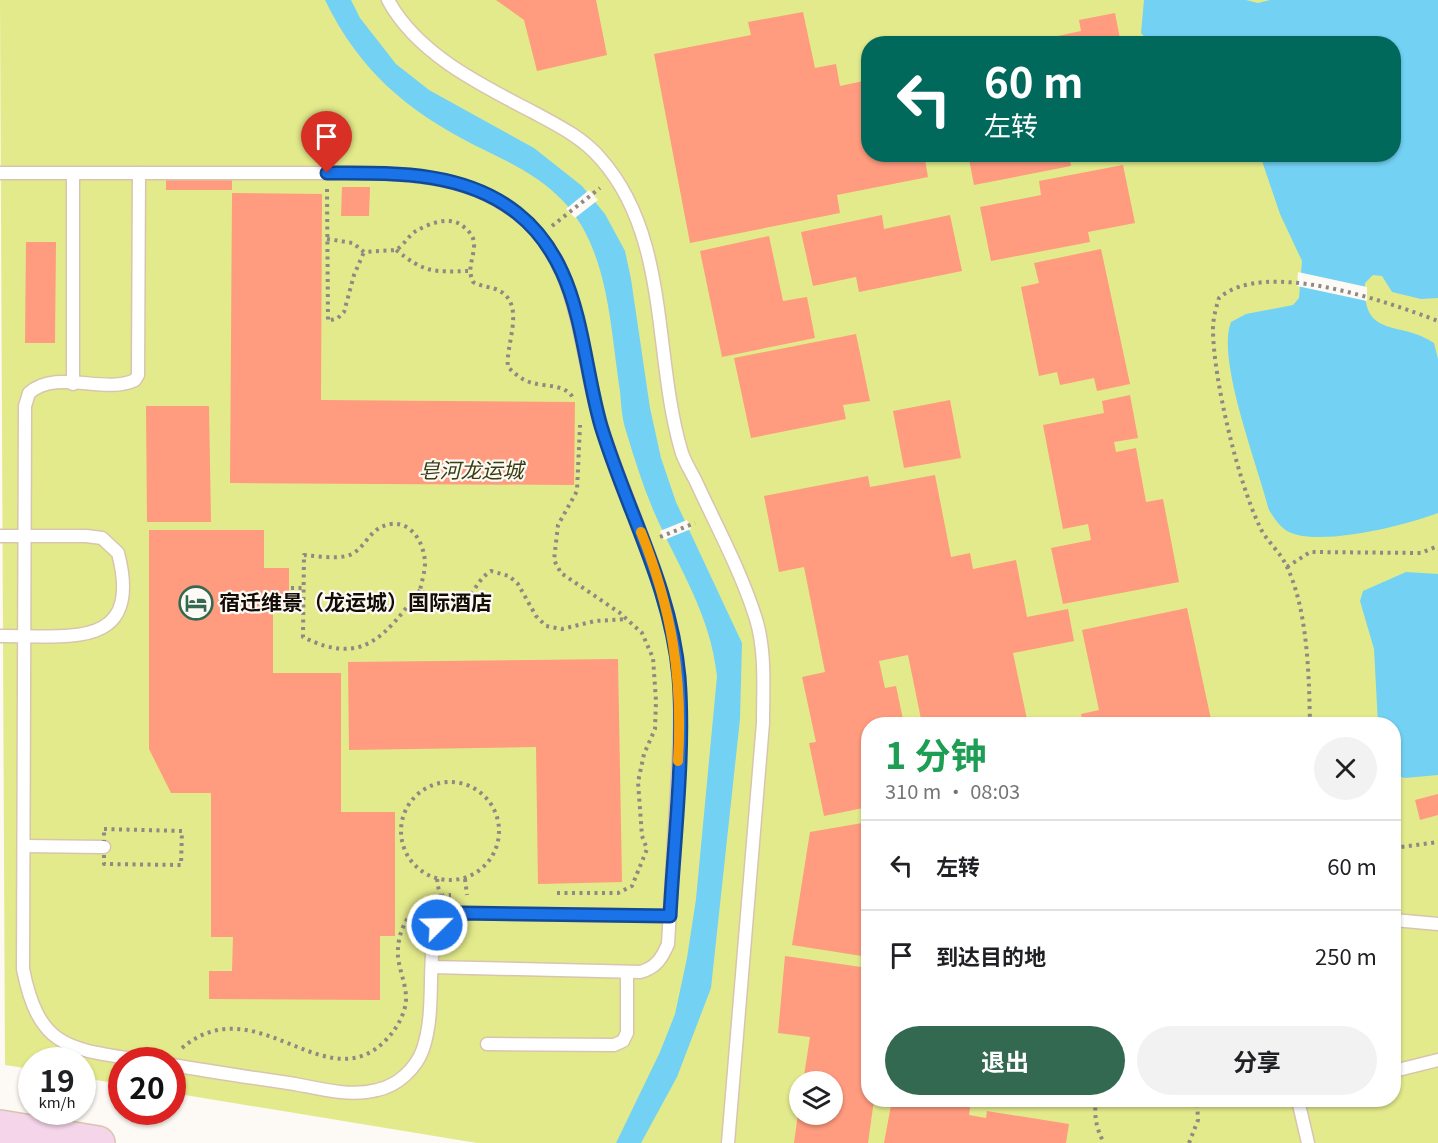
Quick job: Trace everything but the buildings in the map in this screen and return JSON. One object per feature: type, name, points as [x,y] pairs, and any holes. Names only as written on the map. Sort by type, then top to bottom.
[{"type":"main road","points":[[0,1127],[98,1143]]},
{"type":"lane","points":[[388,0],[418,38],[460,72],[571,133],[598,156],[619,181],[640,222],[651,273],[670,403],[681,452],[756,620],[763,664],[763,723],[728,1143]]},
{"type":"lane","points":[[0,173],[412,174],[444,179],[497,200],[517,213],[540,236],[562,272],[572,300],[589,386],[664,595],[674,638],[681,715],[668,944],[661,959],[649,970],[627,972],[432,967]]},
{"type":"lane","points":[[73,173],[73,384]]},
{"type":"lane","points":[[108,1055],[83,1051],[60,1041],[41,1023],[33,1010],[23,969],[26,400],[29,393],[40,386],[127,384],[135,380],[138,375],[139,173]]},
{"type":"lane","points":[[0,536],[102,538],[118,553],[121,566],[122,602],[111,624],[98,632],[80,635],[0,636]]},
{"type":"lane","points":[[24,846],[104,847]]},
{"type":"lane","points":[[186,1062],[341,1092],[377,1090],[392,1085],[414,1065],[422,1050],[429,1027],[432,948],[437,925],[453,915],[670,916]]},
{"type":"lane","points":[[1401,921],[1438,924]]},
{"type":"lane","points":[[487,1044],[614,1045],[623,1041],[627,1033],[627,972]]},
{"type":"lane","points":[[1401,1069],[1438,1060]]},
{"type":"lane","points":[[1300,1107],[1308,1143]]},
{"type":"path","points":[[327,173],[328,321],[338,318],[344,312],[354,275],[364,252]]},
{"type":"path","points":[[540,236],[595,190],[619,181]]},
{"type":"path","points":[[396,250],[414,232],[450,220],[461,224],[471,232],[474,245],[468,271],[473,282],[499,290],[507,297],[512,310],[514,327],[507,356],[508,367],[531,383],[558,387],[571,394],[576,404]]},
{"type":"path","points":[[327,239],[353,243],[364,252],[396,250],[418,267],[444,272],[468,271]]},
{"type":"path","points":[[1310,717],[1308,654],[1287,567],[1260,528],[1250,504],[1218,372],[1213,330],[1219,298],[1227,291],[1295,281],[1393,304],[1438,321]]},
{"type":"path","points":[[549,894],[618,893],[632,886],[647,849],[642,836],[638,782],[644,754],[655,729],[653,658],[642,633],[561,573],[554,560],[558,525],[577,491],[581,414]]},
{"type":"path","points":[[645,543],[711,516]]},
{"type":"path","points":[[392,524],[404,525],[415,531],[421,544],[425,563],[420,590],[399,619],[369,644],[354,650],[343,650],[324,647],[303,637],[304,555],[347,556],[357,550],[379,528],[392,524]]},
{"type":"path","points":[[1287,567],[1310,552],[1421,553],[1438,546]]},
{"type":"path","points":[[420,590],[452,610],[463,607],[474,594],[480,578],[491,571],[509,576],[518,584],[536,616],[546,626],[562,629],[595,621],[627,620]]},
{"type":"path","points":[[291,588],[304,588]]},
{"type":"path","points":[[441,783],[458,783],[474,788],[487,798],[496,812],[499,836],[492,859],[480,871],[465,879],[437,879],[422,872],[410,860],[403,846],[400,829],[404,813],[413,799],[425,788],[441,783]]},
{"type":"path","points":[[104,829],[182,831],[181,866],[104,864],[104,847],[104,829]]},
{"type":"path","points":[[1401,847],[1438,842]]},
{"type":"path","points":[[185,1047],[208,1033],[245,1029],[263,1032],[325,1058],[358,1056],[375,1049],[399,1023],[405,1005],[406,989],[398,955],[405,921],[414,908],[440,896],[479,894]]},
{"type":"path","points":[[1095,1107],[1097,1131],[1104,1143]]},
{"type":"path","points":[[1189,1143],[1198,1120],[1197,1107]]},
{"type":"green space","name":"皂河龙运城","points":[[0,0],[1438,0],[1438,1143],[477,1143],[186,1095],[186,1047],[108,1047],[108,1082],[96,1080],[96,1047],[18,1047],[18,1067],[5,1065]]},
{"type":"water","points":[[325,0],[351,0],[360,18],[396,64],[429,90],[534,148],[582,186],[605,214],[625,251],[650,408],[661,458],[676,502],[742,643],[740,719],[711,988],[677,1077],[641,1143],[616,1143],[660,1052],[675,1014],[687,958],[696,899],[717,676],[708,632],[701,611],[654,512],[632,451],[623,416],[605,290],[589,241],[578,219],[553,191],[532,176],[449,132],[387,86],[353,47]]},
{"type":"water","points":[[1144,0],[1246,0],[1258,3],[1270,0],[1438,0],[1438,298],[1421,299],[1392,292],[1382,276],[1373,275],[1365,283],[1366,301],[1370,313],[1377,321],[1386,326],[1421,336],[1434,343],[1438,359],[1438,513],[1385,528],[1340,536],[1301,536],[1284,529],[1269,510],[1240,413],[1229,361],[1228,339],[1231,322],[1246,314],[1293,305],[1299,298],[1302,261],[1280,214],[1262,162],[1401,162],[1401,36],[1144,36],[1141,33]]},
{"type":"water","points":[[1406,572],[1438,574],[1438,775],[1401,777],[1401,717],[1378,717],[1374,649],[1360,601],[1363,591]]},
{"type":"pier","points":[[589,190],[598,200],[575,218],[566,209]]},
{"type":"pier","points":[[1298,272],[1367,287],[1367,301],[1297,286]]},
{"type":"pier","points":[[687,520],[691,529],[664,540],[660,531]]},
{"type":"slow traffic","points":[[641,532],[664,595],[674,638],[681,715],[678,761]]},
{"type":"place","name":"宿迁维景（龙运城）国际酒店","points":[[196,603]]},
{"type":"route","points":[[327,173],[412,174],[444,179],[497,200],[517,213],[540,236],[562,272],[572,300],[589,386],[622,486],[653,562],[664,595],[674,638],[681,715],[670,916],[460,913],[446,917],[437,925]]}]
